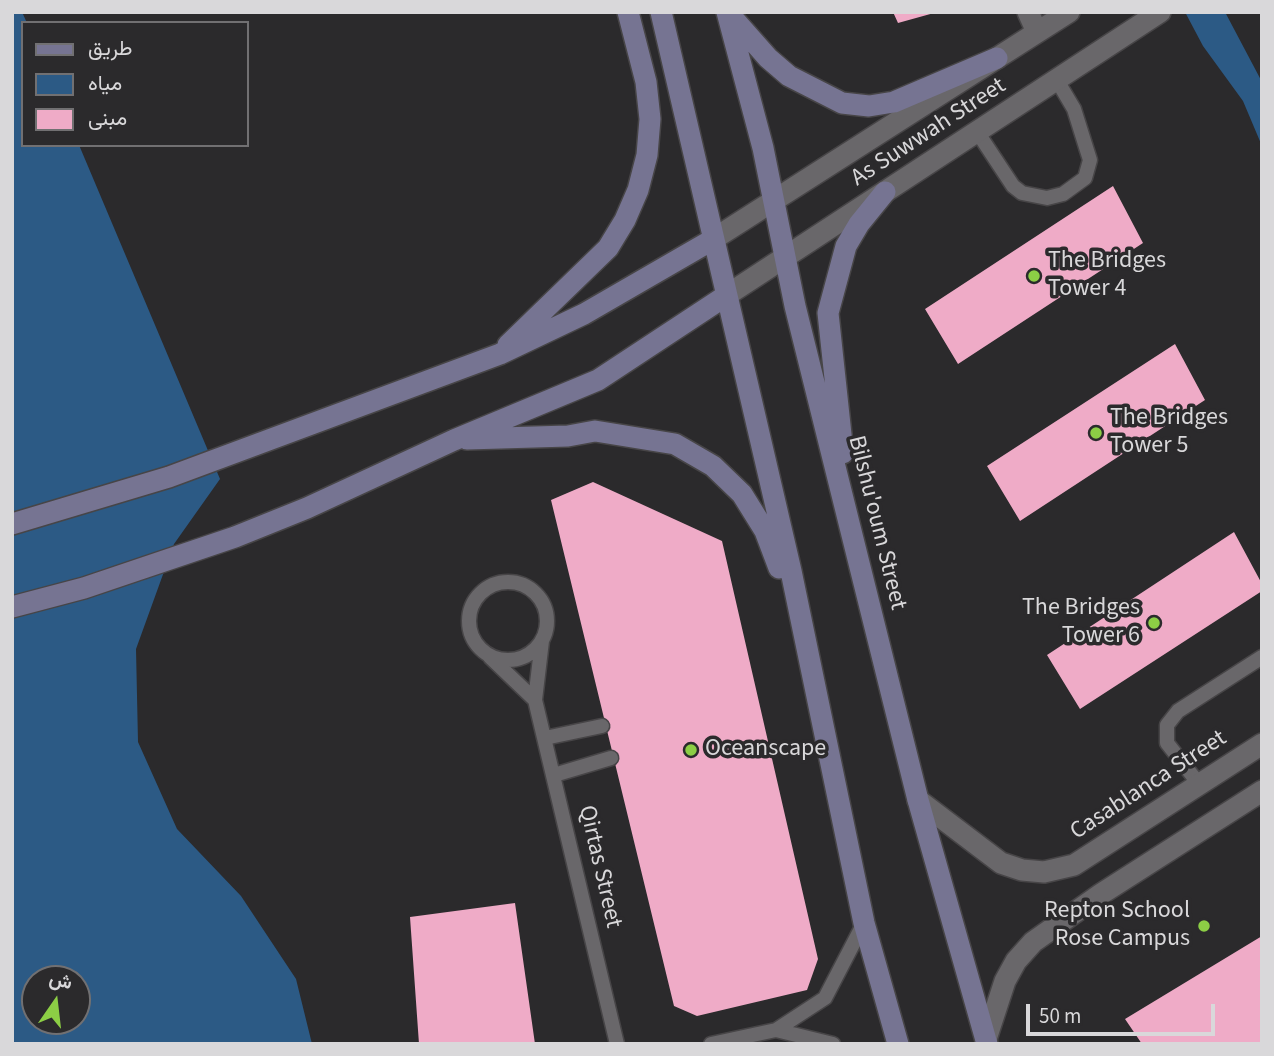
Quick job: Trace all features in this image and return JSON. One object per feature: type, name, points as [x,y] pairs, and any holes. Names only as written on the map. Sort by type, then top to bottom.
[{"type":"main road","points":[[500,354],[608,248],[625,220],[638,190],[647,155],[650,118],[646,82],[628,12]]},
{"type":"main road","points":[[661,12],[724,297],[798,605],[864,923],[898,1044]]},
{"type":"main road","points":[[728,12],[768,58],[789,76],[842,103],[869,106],[894,102],[997,58]]},
{"type":"main road","name":"Bilshu'oum Street","points":[[728,12],[773,199],[794,306],[918,800],[987,1041]]},
{"type":"main road","points":[[850,528],[828,313],[846,246],[859,224],[885,192]]},
{"type":"main road","points":[[12,524],[169,477],[500,354],[584,314],[712,240]]},
{"type":"main road","points":[[12,607],[84,588],[235,537],[307,508],[454,440],[598,380],[724,297]]},
{"type":"main road","points":[[454,440],[568,436],[595,431],[675,444],[713,466],[742,494],[765,531],[783,580],[798,605]]},
{"type":"street","points":[[1028,12],[1037,33]]},
{"type":"street","name":"As Suwwah Street","points":[[712,240],[1069,12]]},
{"type":"street","name":"As Suwwah Street","points":[[724,297],[1058,82],[1160,12]]},
{"type":"street","name":"Casablanca Street","points":[[918,800],[1000,863],[1022,870],[1044,872],[1074,865],[1262,744]]},
{"type":"street","points":[[987,1041],[1005,981],[1016,961],[1033,942],[1101,894],[1262,791]]},
{"type":"lane","points":[[978,133],[1013,186],[1022,193],[1047,198],[1063,194],[1085,178],[1090,160],[1088,146],[1074,109],[1058,82]]},
{"type":"lane","points":[[487,654],[499,659],[523,657],[542,640],[546,615],[535,593],[524,586],[498,583],[477,597],[471,609],[471,634],[487,654],[535,700]]},
{"type":"lane","name":"Qirtas Street","points":[[542,640],[535,700],[617,1044]]},
{"type":"lane","points":[[1199,784],[1167,743],[1167,725],[1178,711],[1262,657]]},
{"type":"lane","points":[[545,738],[602,726]]},
{"type":"lane","points":[[554,775],[611,758]]},
{"type":"lane","points":[[711,1044],[776,1030],[825,999],[864,923]]},
{"type":"lane","points":[[776,1030],[833,1044]]},
{"type":"water","points":[[12,12],[22,12],[26,21],[21,21],[21,147],[80,147],[220,479],[174,544],[136,649],[138,742],[177,829],[241,896],[296,979],[312,1044],[12,1044]]},
{"type":"water","points":[[1185,12],[1225,12],[1262,82],[1262,146],[1243,101],[1203,46]]},
{"type":"building","points":[[893,12],[934,12],[934,13],[898,23]]},
{"type":"building","name":"The Bridges Tower 4","points":[[1113,186],[1143,243],[958,364],[925,309]]},
{"type":"building","name":"The Bridges Tower 5","points":[[1175,344],[1205,400],[1020,521],[987,466]]},
{"type":"building","name":"Oceanscape","points":[[593,482],[722,541],[818,959],[807,990],[697,1016],[674,1006],[551,500]]},
{"type":"building","name":"The Bridges Tower 6","points":[[1234,532],[1262,584],[1262,591],[1080,709],[1047,655]]},
{"type":"building","points":[[515,903],[535,1044],[419,1044],[410,917]]},
{"type":"building","points":[[1262,936],[1262,1044],[1142,1044],[1125,1019]]},
{"type":"place","name":"The Bridges Tower 4","points":[[1034,276]]},
{"type":"place","name":"The Bridges Tower 5","points":[[1096,433]]},
{"type":"place","name":"The Bridges Tower 6","points":[[1154,623]]},
{"type":"place","name":"Oceanscape","points":[[691,750]]},
{"type":"place","name":"Repton School Rose Campus","points":[[1204,926]]}]
